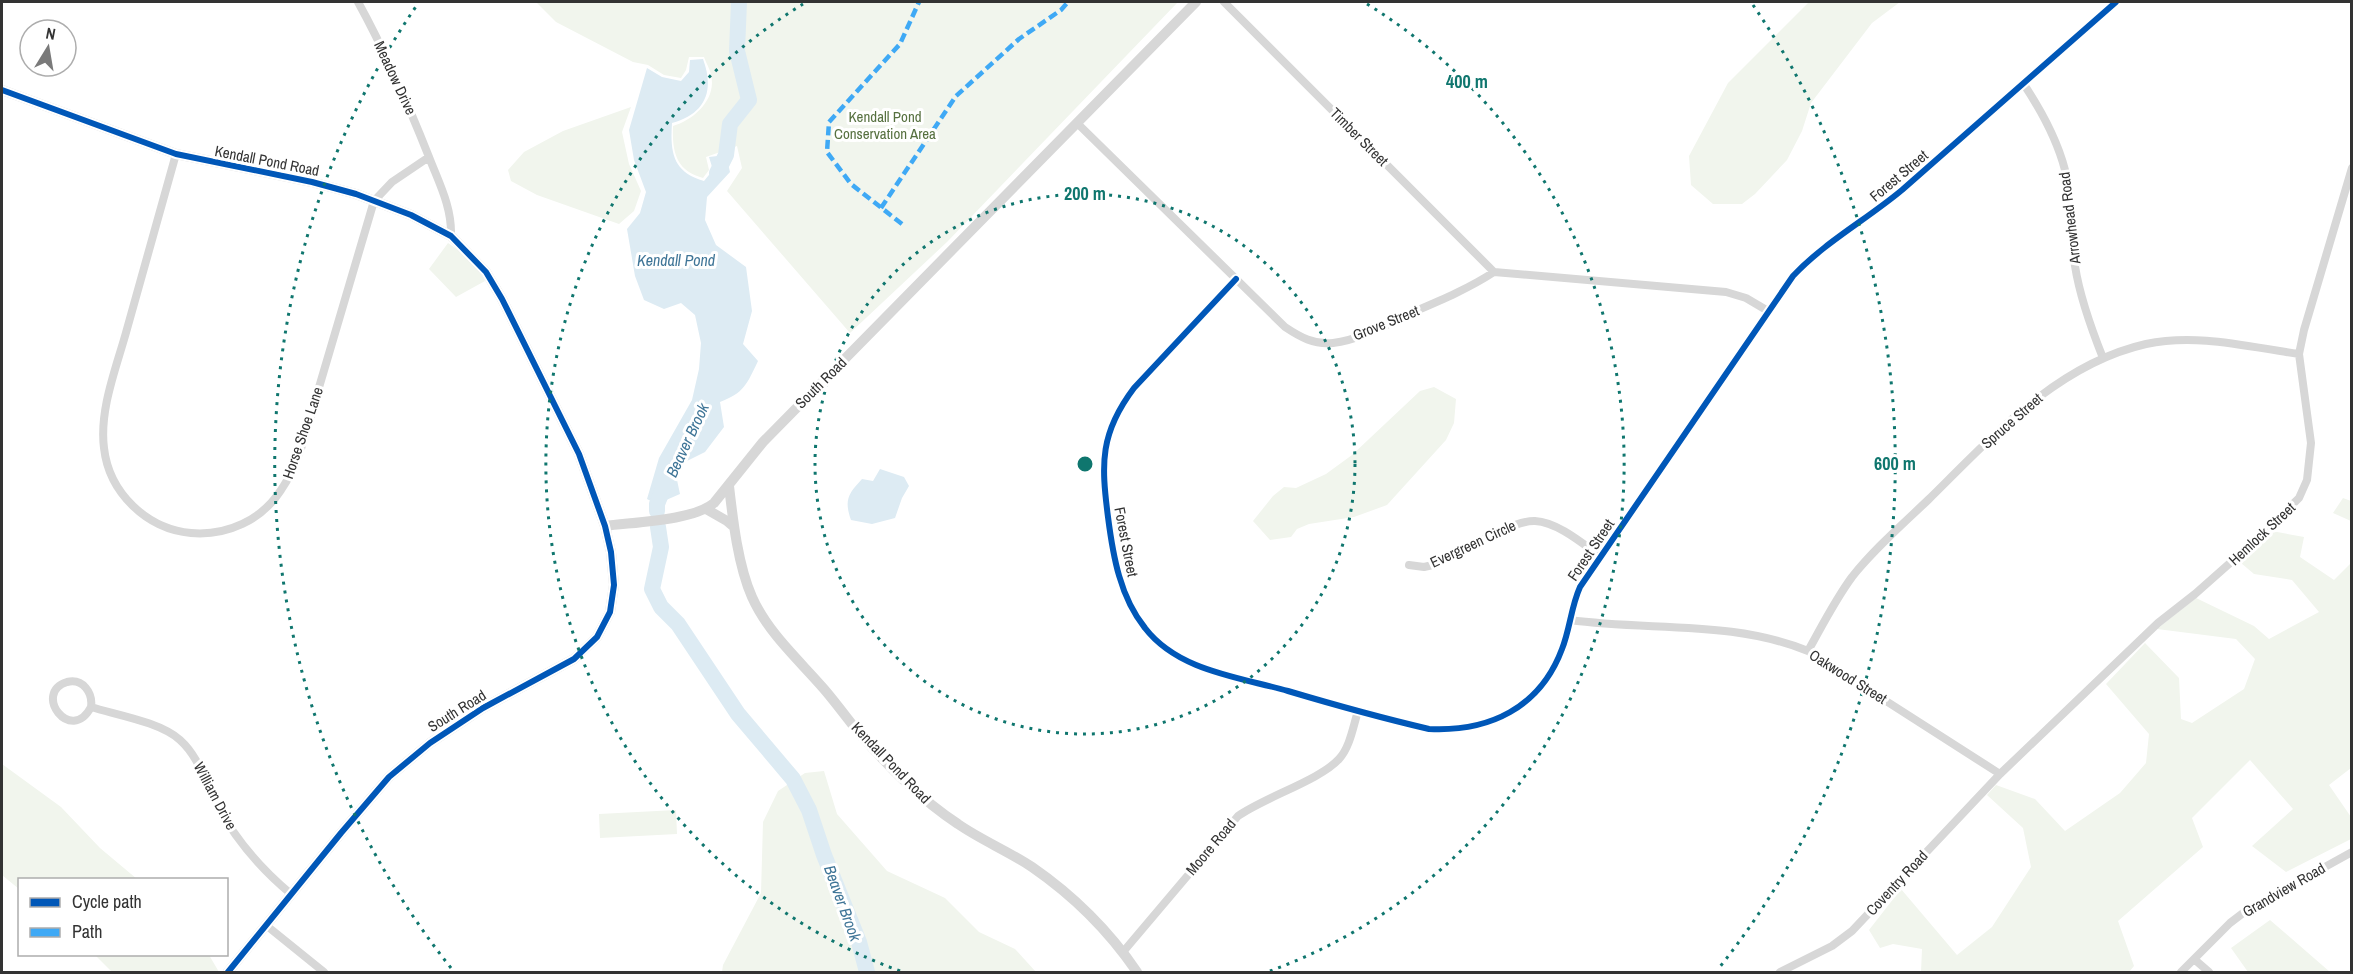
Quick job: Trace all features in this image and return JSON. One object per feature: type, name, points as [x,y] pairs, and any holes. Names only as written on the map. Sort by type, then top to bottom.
[{"type":"street","name":"Meadow Drive","points":[[358,2],[407,102],[429,156],[447,206],[451,236]]},
{"type":"street","name":"South Road","points":[[706,509],[729,486],[763,442],[1196,2]]},
{"type":"street","name":"Timber Street","points":[[1224,2],[1494,272]]},
{"type":"street","name":"Forest Street","points":[[1236,279],[1134,388],[1110,424],[1105,445],[1105,487],[1117,571],[1133,610],[1159,643],[1176,655],[1215,672],[1429,729],[1450,730],[1491,722],[1527,701],[1542,686],[1563,649],[1572,607],[1580,587],[1793,276],[1809,260],[1902,190],[2116,2]]},
{"type":"street","name":"Arrowhead Road","points":[[2023,83],[2051,132],[2065,172],[2077,277],[2086,317],[2103,358]]},
{"type":"street","name":"Kendall Pond Road","points":[[2,90],[176,154],[312,182],[374,201],[411,215],[451,236],[486,272],[502,299],[579,454],[605,526]]},
{"type":"street","name":"Grove Street","points":[[1077,123],[1293,333],[1312,341],[1333,343],[1376,329],[1473,285],[1494,272]]},
{"type":"street","name":"Horse Shoe Lane","points":[[176,154],[111,385],[103,436],[108,468],[124,496],[147,518],[177,530],[209,533],[240,525],[267,508],[286,482],[306,429],[374,201]]},
{"type":"street","points":[[374,201],[392,182],[429,156]]},
{"type":"street","name":"Hemlock Street","points":[[2000,774],[2158,623],[2239,555],[2299,498],[2307,480],[2311,443],[2299,354],[2352,168]]},
{"type":"street","points":[[1494,272],[1726,292],[1746,298],[1768,311]]},
{"type":"street","name":"Spruce Street","points":[[1808,651],[1840,594],[1873,553],[1986,443],[2057,382],[2103,358],[2149,344],[2190,340],[2299,354]]},
{"type":"street","name":"Kendall Pond Road","points":[[729,486],[734,527],[751,594],[764,620],[826,691],[858,732],[925,800],[959,825],[1032,867],[1065,892],[1103,928],[1137,972]]},
{"type":"street","points":[[605,526],[690,514],[706,509],[727,520],[734,527]]},
{"type":"street","name":"Evergreen Circle","points":[[1409,565],[1424,567],[1437,564],[1504,530],[1524,522],[1536,521],[1564,533],[1600,556]]},
{"type":"street","name":"South Road","points":[[228,972],[389,777],[423,749],[483,708],[574,659],[597,637],[610,612],[614,585],[611,552],[605,526]]},
{"type":"street","name":"Oakwood Street","points":[[1570,620],[1599,624],[1713,629],[1744,633],[1786,643],[1808,651],[2000,774]]},
{"type":"street","points":[[77,682],[88,689],[92,701],[91,707],[88,713],[77,720],[64,718],[55,710],[53,697],[60,686],[77,682]]},
{"type":"street","name":"William Drive","points":[[91,707],[159,728],[180,740],[196,759],[215,802],[237,837],[256,862],[291,894]]},
{"type":"street","name":"Moore Road","points":[[1123,952],[1238,816],[1255,804],[1322,771],[1340,759],[1346,749],[1358,711]]},
{"type":"street","name":"Coventry Road","points":[[1780,972],[1832,946],[1852,930],[2000,774]]},
{"type":"street","name":"Grandview Road","points":[[2181,972],[2247,910],[2351,852]]},
{"type":"street","points":[[267,926],[324,972]]},
{"type":"street","points":[[2194,959],[2209,972]]},
{"type":"green space","name":"Kendall Pond Conservation Area","points":[[536,2],[1178,2],[947,242],[850,333],[727,191],[742,168],[737,146],[706,157],[709,170],[703,178],[687,171],[681,165],[673,144],[673,126],[696,114],[711,92],[710,70],[704,57],[689,57],[686,70],[681,78],[664,75],[648,65],[633,62],[556,22]]},
{"type":"green space","points":[[1809,2],[1900,2],[1872,23],[1811,103],[1802,131],[1787,160],[1755,194],[1742,204],[1713,204],[1691,185],[1689,156],[1728,83]]},
{"type":"green space","points":[[631,107],[622,132],[629,164],[641,191],[634,211],[619,224],[537,195],[511,181],[508,170],[524,152],[563,131]]},
{"type":"green space","points":[[448,243],[470,260],[485,281],[456,297],[429,269]]},
{"type":"green space","points":[[1434,387],[1456,399],[1454,423],[1446,440],[1387,505],[1354,517],[1309,524],[1297,529],[1291,537],[1270,540],[1253,521],[1273,496],[1284,487],[1296,488],[1326,474],[1352,455],[1420,391]]},
{"type":"green space","points":[[2343,498],[2351,501],[2351,521],[2333,513]]},
{"type":"green space","points":[[2272,531],[2304,537],[2300,557],[2334,580],[2351,563],[2351,768],[2329,785],[2351,817],[2351,839],[2286,872],[2252,846],[2293,809],[2250,760],[2192,818],[2203,847],[2118,921],[2134,966],[2129,972],[1921,972],[1922,949],[1893,944],[1880,948],[1869,930],[1901,889],[1957,955],[1992,927],[2031,867],[2023,828],[1987,795],[1996,785],[2035,799],[2065,831],[2120,793],[2146,763],[2149,734],[2106,684],[2145,643],[2179,678],[2181,719],[2192,723],[2244,689],[2255,659],[2236,639],[2157,629],[2196,598],[2254,626],[2269,639],[2319,612],[2292,580],[2254,574],[2241,563]]},
{"type":"green space","points":[[2,764],[61,807],[100,848],[136,878],[18,878],[18,888],[2,875]]},
{"type":"green space","points":[[824,771],[837,814],[887,871],[945,898],[979,932],[1015,949],[1036,972],[722,972],[723,965],[761,893],[763,822],[778,791],[805,773]]},
{"type":"green space","points":[[676,810],[677,834],[600,838],[599,814]]},
{"type":"green space","points":[[2270,920],[2330,972],[2248,972],[2231,948]]},
{"type":"green space","points":[[96,956],[210,956],[219,972],[112,972]]},
{"type":"water","name":"Kendall Pond","points":[[703,59],[708,81],[707,91],[704,100],[692,114],[672,123],[673,152],[680,167],[704,181],[713,170],[709,157],[726,155],[730,172],[707,197],[705,220],[716,245],[746,267],[752,311],[743,344],[758,361],[744,387],[735,395],[720,402],[724,427],[705,452],[683,463],[677,480],[680,494],[657,504],[647,499],[659,458],[692,400],[699,369],[701,343],[695,315],[681,303],[664,309],[644,300],[635,276],[627,229],[640,213],[646,192],[634,160],[629,130],[647,68],[662,77],[681,81],[689,72],[690,60]]},
{"type":"water","points":[[880,469],[904,477],[909,486],[895,518],[872,524],[851,520],[848,502],[853,489],[862,479],[873,481]]},
{"type":"waterway","name":"Beaver Brook","points":[[717,173],[726,155],[730,124],[749,100],[737,51],[739,2]]},
{"type":"waterway","name":"Beaver Brook","points":[[657,511],[657,504],[665,484]]},
{"type":"waterway","name":"Beaver Brook","points":[[658,527],[661,547],[652,589],[661,607],[678,624],[738,714],[793,779],[809,810],[824,855],[859,942],[867,972]]},
{"type":"marked path","points":[[902,224],[851,184],[827,152],[829,122],[900,44],[919,2]]},
{"type":"marked path","points":[[881,208],[956,96],[1019,39],[1061,10],[1068,2]]},
{"type":"cycle path","points":[[1236,279],[1134,388],[1123,404],[1109,434],[1104,480],[1110,532],[1119,576],[1136,616],[1145,628],[1174,654],[1230,676],[1429,729],[1451,729],[1492,721],[1526,701],[1552,670],[1565,641],[1580,587],[1793,276],[1818,252],[1902,190],[2116,2]]},
{"type":"cycle path","points":[[2,90],[176,154],[312,182],[356,194],[411,215],[451,236],[486,272],[502,299],[579,454],[605,526],[611,552],[614,585],[610,612],[597,637],[574,659],[483,708],[430,743],[389,777],[228,972]]}]
